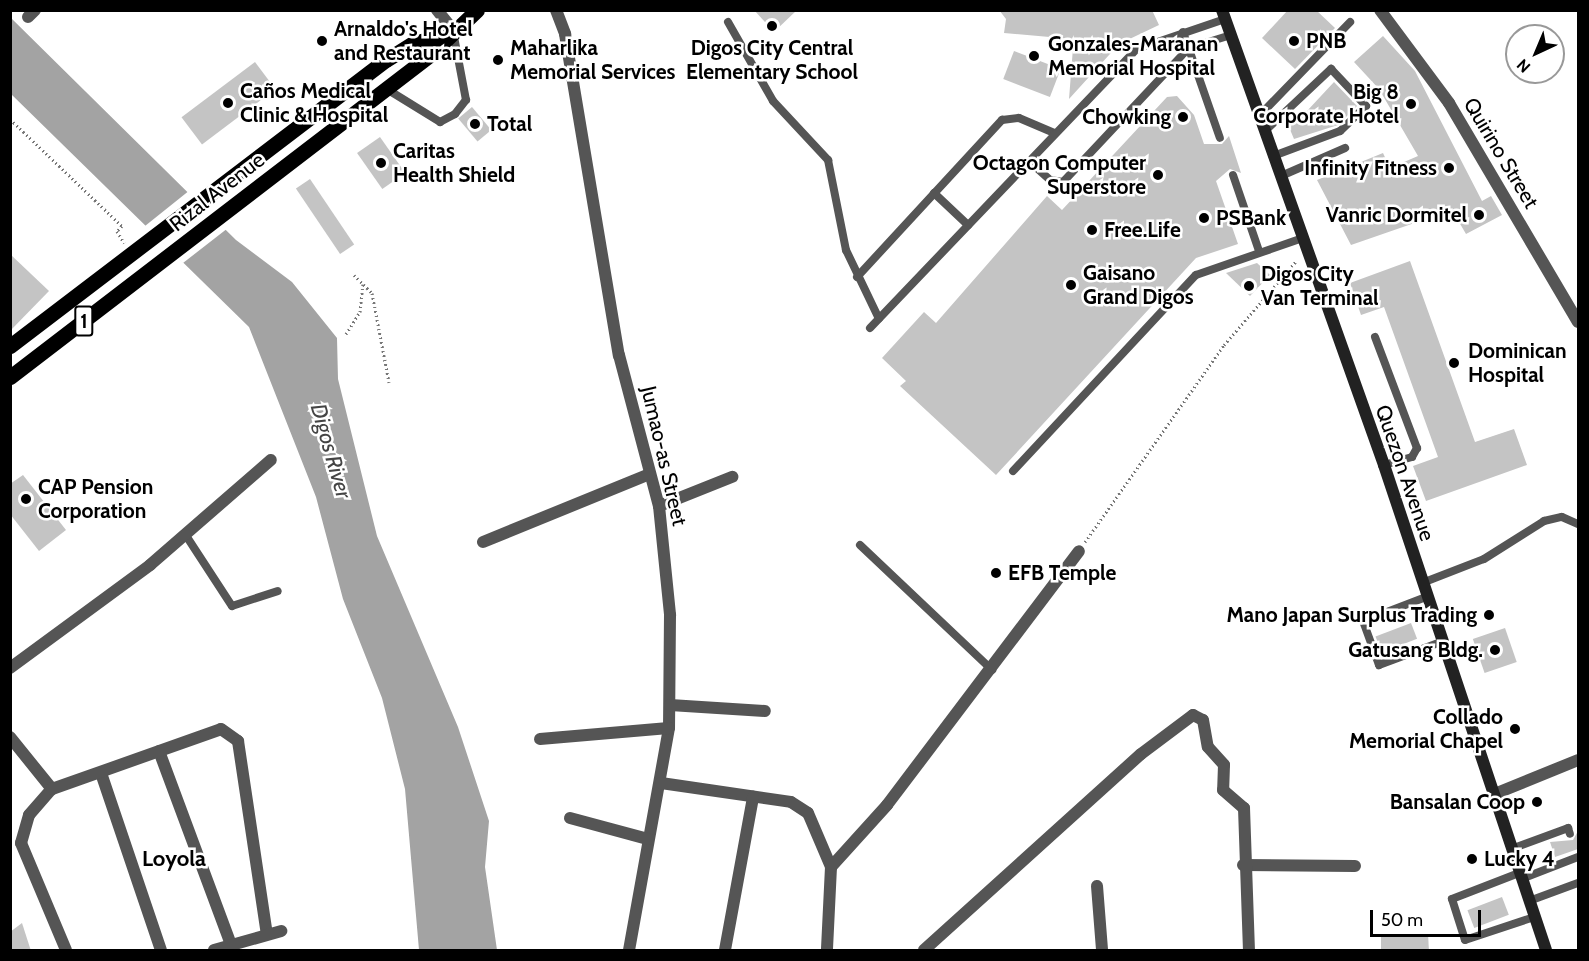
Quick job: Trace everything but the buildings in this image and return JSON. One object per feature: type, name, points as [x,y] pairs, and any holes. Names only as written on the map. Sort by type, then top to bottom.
[{"type":"main road","name":"Rizal Avenue","points":[[10,377],[385,88],[477,10]]},
{"type":"main road","name":"Quezon Avenue","points":[[1223,15],[1383,465],[1546,951]]},
{"type":"main road","name":"Rizal Avenue","points":[[10,346],[135,246],[178,219],[406,46],[449,33]]},
{"type":"main road","points":[[178,219],[192,238]]},
{"type":"street","points":[[437,10],[449,33]]},
{"type":"street","name":"Jumao-as Street","points":[[556,10],[566,34],[618,345],[659,506],[670,615],[669,728],[662,783],[648,839],[629,951]]},
{"type":"street","name":"Quirino Street","points":[[1380,10],[1449,103],[1578,322]]},
{"type":"street","points":[[10,668],[185,534],[271,460]]},
{"type":"street","points":[[483,542],[650,474]]},
{"type":"street","points":[[659,506],[732,477]]},
{"type":"street","points":[[831,867],[887,806],[992,670],[1078,550]]},
{"type":"street","points":[[670,705],[765,711]]},
{"type":"street","points":[[924,951],[1189,716],[1203,720],[1208,747],[1224,765],[1220,783],[1244,808],[1243,865],[1249,951]]},
{"type":"street","points":[[540,739],[669,728]]},
{"type":"street","points":[[66,951],[21,843],[24,822],[52,789],[100,774],[217,729],[237,737],[267,934]]},
{"type":"street","points":[[10,736],[52,789]]},
{"type":"street","points":[[159,751],[231,945]]},
{"type":"street","points":[[1492,795],[1578,760]]},
{"type":"street","points":[[100,774],[161,951]]},
{"type":"street","points":[[662,783],[753,797],[802,808],[831,867],[827,951]]},
{"type":"street","points":[[725,951],[753,797]]},
{"type":"street","points":[[570,818],[648,839]]},
{"type":"street","points":[[1243,865],[1355,866]]},
{"type":"street","points":[[1097,886],[1102,951]]},
{"type":"street","points":[[214,951],[281,931]]},
{"type":"lane","points":[[870,328],[1137,49],[1223,15]]},
{"type":"lane","points":[[1259,116],[1350,21]]},
{"type":"lane","points":[[728,22],[773,100],[828,160],[857,277],[879,319]]},
{"type":"lane","points":[[1184,32],[1220,138]]},
{"type":"lane","points":[[385,88],[440,123],[455,114],[466,100],[449,33]]},
{"type":"lane","points":[[1029,161],[1050,180],[1063,182],[1189,48],[1231,35]]},
{"type":"lane","points":[[1265,131],[1331,69],[1366,106],[1340,131],[1273,156]]},
{"type":"lane","points":[[857,277],[1007,117],[1055,134]]},
{"type":"lane","points":[[1281,176],[1345,148]]},
{"type":"lane","points":[[1233,176],[1259,251]]},
{"type":"lane","points":[[934,193],[968,225]]},
{"type":"lane","points":[[1013,471],[1196,274],[1303,238]]},
{"type":"lane","points":[[1375,337],[1417,448],[1412,458],[1383,465]]},
{"type":"lane","points":[[1422,583],[1484,559],[1545,520],[1562,517],[1578,524]]},
{"type":"lane","points":[[185,534],[232,606],[278,591]]},
{"type":"lane","points":[[860,545],[992,670]]},
{"type":"lane","points":[[1426,597],[1363,621],[1379,665],[1441,642]]},
{"type":"lane","points":[[1510,849],[1569,828],[1570,834]]},
{"type":"lane","points":[[1534,917],[1465,940],[1452,899],[1578,855]]},
{"type":"lane","points":[[1529,901],[1578,882]]},
{"type":"path","points":[[10,119],[122,225],[117,231],[135,246]]},
{"type":"path","points":[[1078,550],[1224,345],[1307,250]]},
{"type":"path","points":[[354,274],[372,293],[389,382]]},
{"type":"path","points":[[346,334],[360,312],[363,282]]},
{"type":"water","name":"Digos River","points":[[10,17],[236,240],[292,282],[337,338],[338,379],[377,536],[458,727],[489,821],[485,867],[497,950],[419,950],[405,789],[382,698],[343,599],[316,497],[249,327],[11,94]]},
{"type":"pier","points":[[190,190],[228,228],[183,263],[145,226]]},
{"type":"place","name":"Digos City Central Elementary School","points":[[772,26]]},
{"type":"place","name":"Arnaldo's Hotel and Restaurant","points":[[322,41]]},
{"type":"place","name":"PNB","points":[[1294,41]]},
{"type":"place","name":"Gonzales-Maranan Memorial Hospital","points":[[1034,56]]},
{"type":"place","name":"Maharlika Memorial Services","points":[[498,60]]},
{"type":"place","name":"Caños Medical Clinic & Hospital","points":[[228,103]]},
{"type":"place","name":"Big 8 Corporate Hotel","points":[[1411,104]]},
{"type":"place","name":"Chowking","points":[[1183,117]]},
{"type":"place","name":"Total","points":[[475,124]]},
{"type":"place","name":"Caritas Health Shield","points":[[381,163]]},
{"type":"place","name":"Infinity Fitness","points":[[1449,168]]},
{"type":"place","name":"Octagon Computer Superstore","points":[[1158,175]]},
{"type":"place","name":"Vanric Dormitel","points":[[1479,215]]},
{"type":"place","name":"PSBank","points":[[1204,218]]},
{"type":"place","name":"Free.Life","points":[[1092,230]]},
{"type":"place","name":"Gaisano Grand Digos","points":[[1071,285]]},
{"type":"place","name":"Digos City Van Terminal","points":[[1249,286]]},
{"type":"place","name":"Dominican Hospital","points":[[1454,363]]},
{"type":"place","name":"CAP Pension Corporation","points":[[26,499]]},
{"type":"place","name":"EFB Temple","points":[[996,573]]},
{"type":"place","name":"Mano Japan Surplus Trading","points":[[1489,615]]},
{"type":"place","name":"Gatusang Bldg.","points":[[1495,650]]},
{"type":"place","name":"Collado Memorial Chapel","points":[[1515,729]]},
{"type":"place","name":"Bansalan Coop","points":[[1537,802]]},
{"type":"place","name":"Lucky 4","points":[[1472,859]]},
{"type":"district","name":"Loyola","points":[[174,859]]}]
